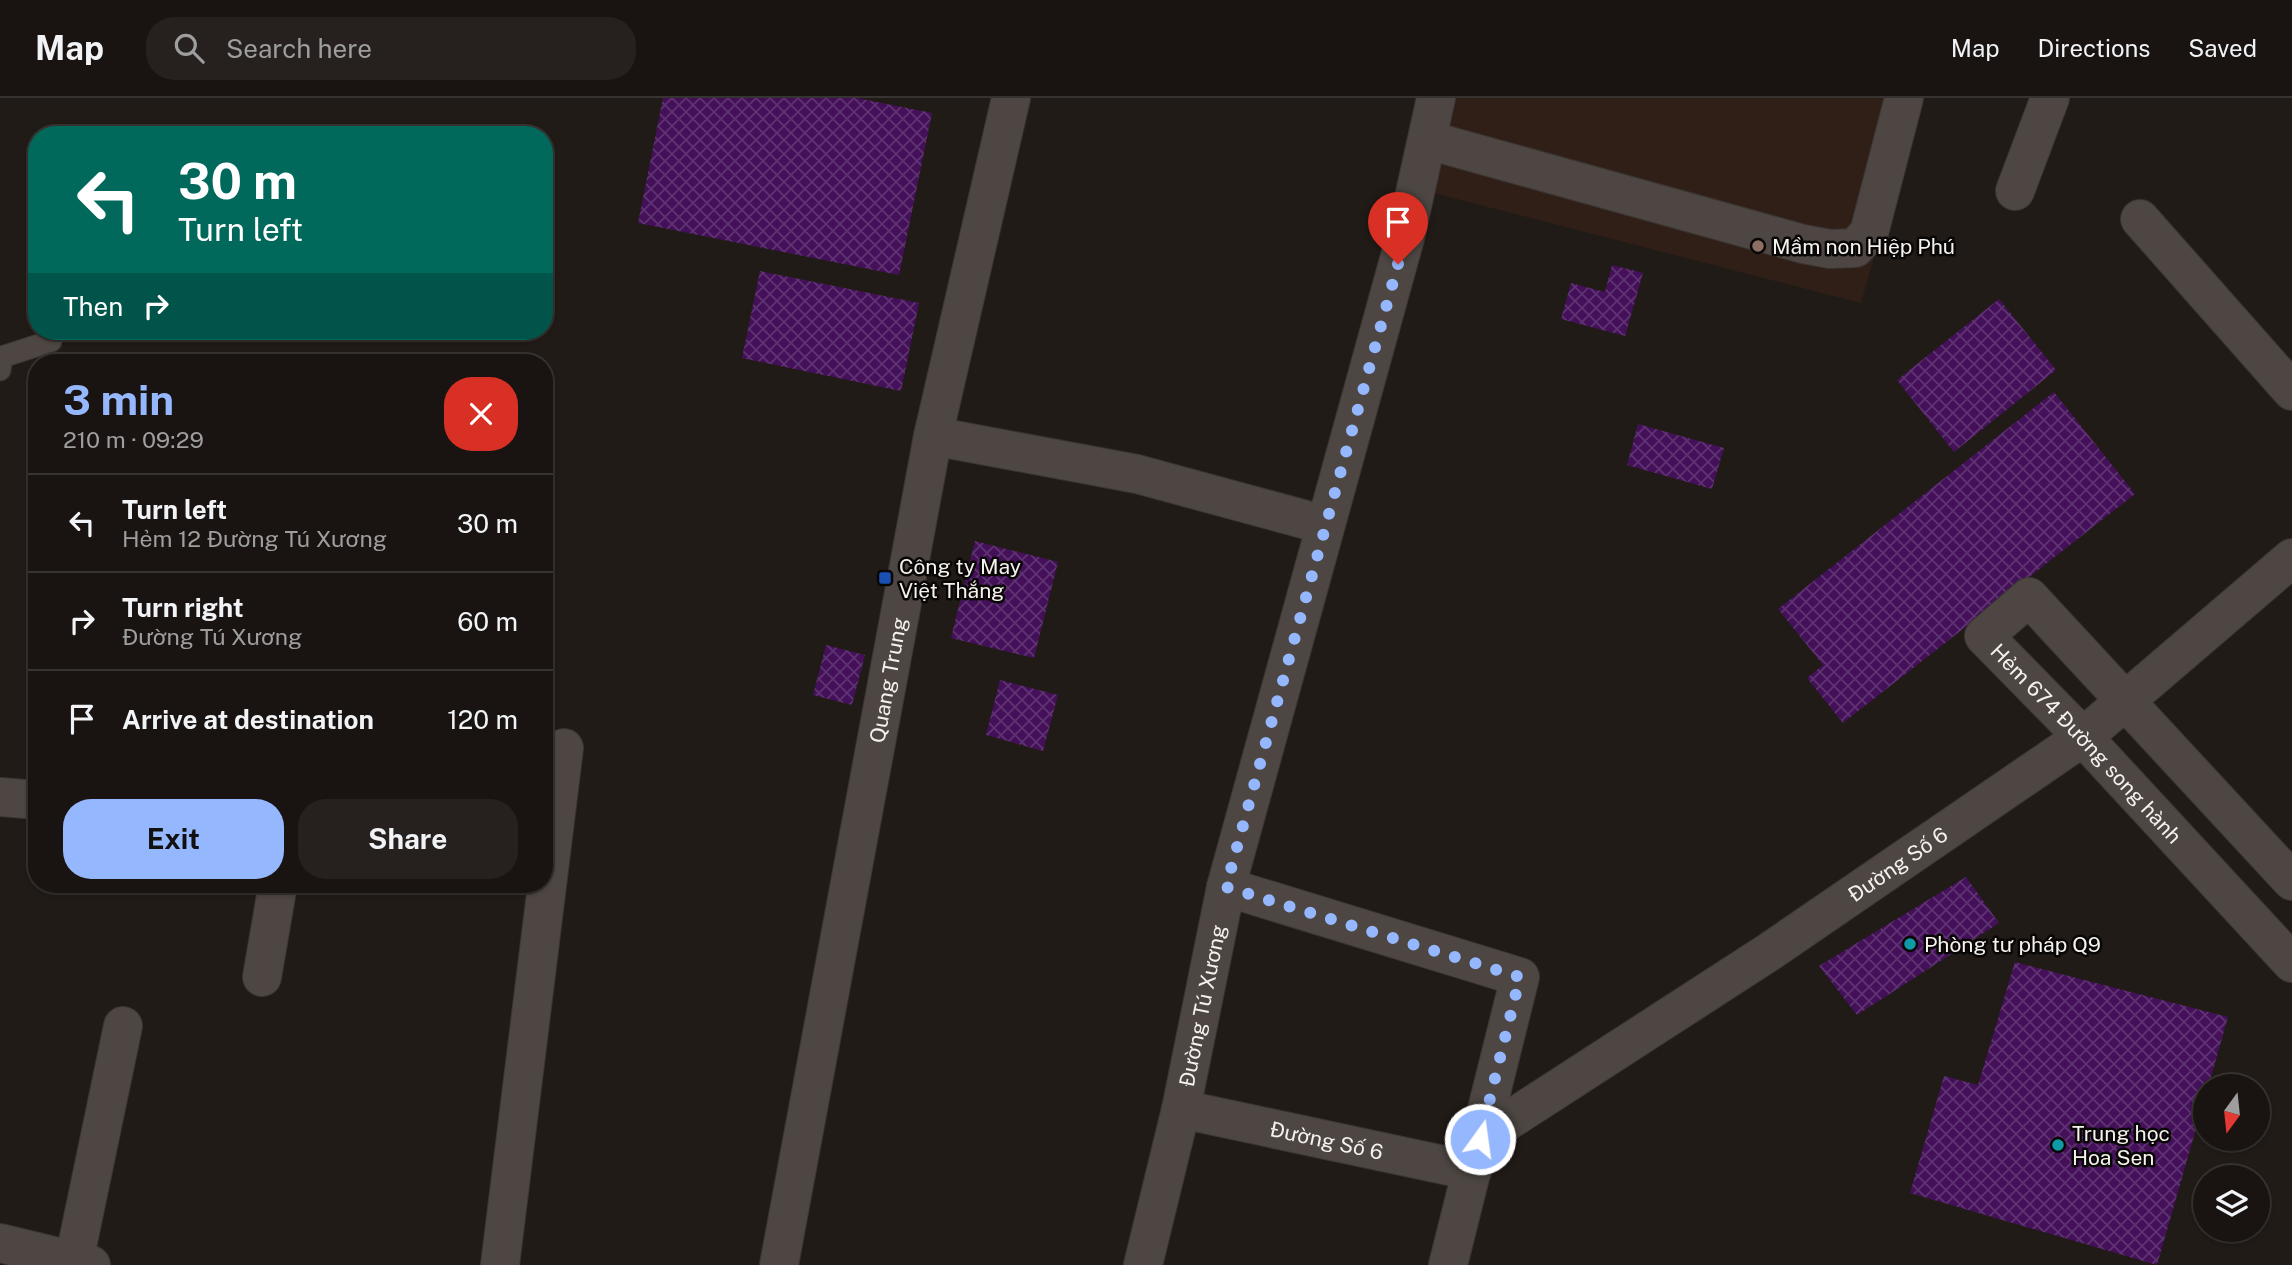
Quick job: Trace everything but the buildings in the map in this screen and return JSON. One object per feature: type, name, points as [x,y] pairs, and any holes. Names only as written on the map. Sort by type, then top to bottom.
[{"type":"street","name":"Quang Trung","points":[[779,1265],[933,436],[1011,98]]},
{"type":"street","name":"Đường Tú Xương","points":[[1143,1265],[1181,1108],[1226,887],[1402,251],[1436,98]]},
{"type":"street","points":[[1428,141],[1803,244],[1830,249],[1854,248],[1869,233],[1904,98]]},
{"type":"street","points":[[2015,191],[2050,98]]},
{"type":"street","points":[[2140,219],[2292,391]]},
{"type":"street","points":[[933,436],[1137,474],[1325,525]]},
{"type":"street","name":"Đường Số 6","points":[[1181,1108],[1476,1155],[2083,737],[2292,558]]},
{"type":"street","name":"Hẻm 674 Đường song hành","points":[[2290,873],[2123,702],[2029,597],[1984,636],[2083,737],[2292,963]]},
{"type":"street","points":[[553,779],[564,748]]},
{"type":"street","points":[[0,797],[28,799]]},
{"type":"street","points":[[2253,921],[2290,873]]},
{"type":"street","points":[[1226,887],[1520,977],[1448,1265]]},
{"type":"street","points":[[262,977],[276,893]]},
{"type":"street","points":[[500,1265],[540,893]]},
{"type":"street","points":[[0,1243],[82,1263],[124,1026]]},
{"type":"lane","points":[[0,370],[2,357],[51,340]]},
{"type":"shaded area","name":"Mầm non Hiệp Phú","points":[[1439,98],[1919,98],[1861,303],[1418,189]]},
{"type":"place","name":"Mầm non Hiệp Phú","points":[[1758,246]]},
{"type":"place","name":"Công ty May Việt Thắng","points":[[885,578]]},
{"type":"place","name":"Phòng tư pháp Q9","points":[[1910,944]]},
{"type":"place","name":"Trung học Hoa Sen","points":[[2058,1145]]},
{"type":"route","points":[[1398,264],[1226,887],[1520,977],[1480,1139]]}]
